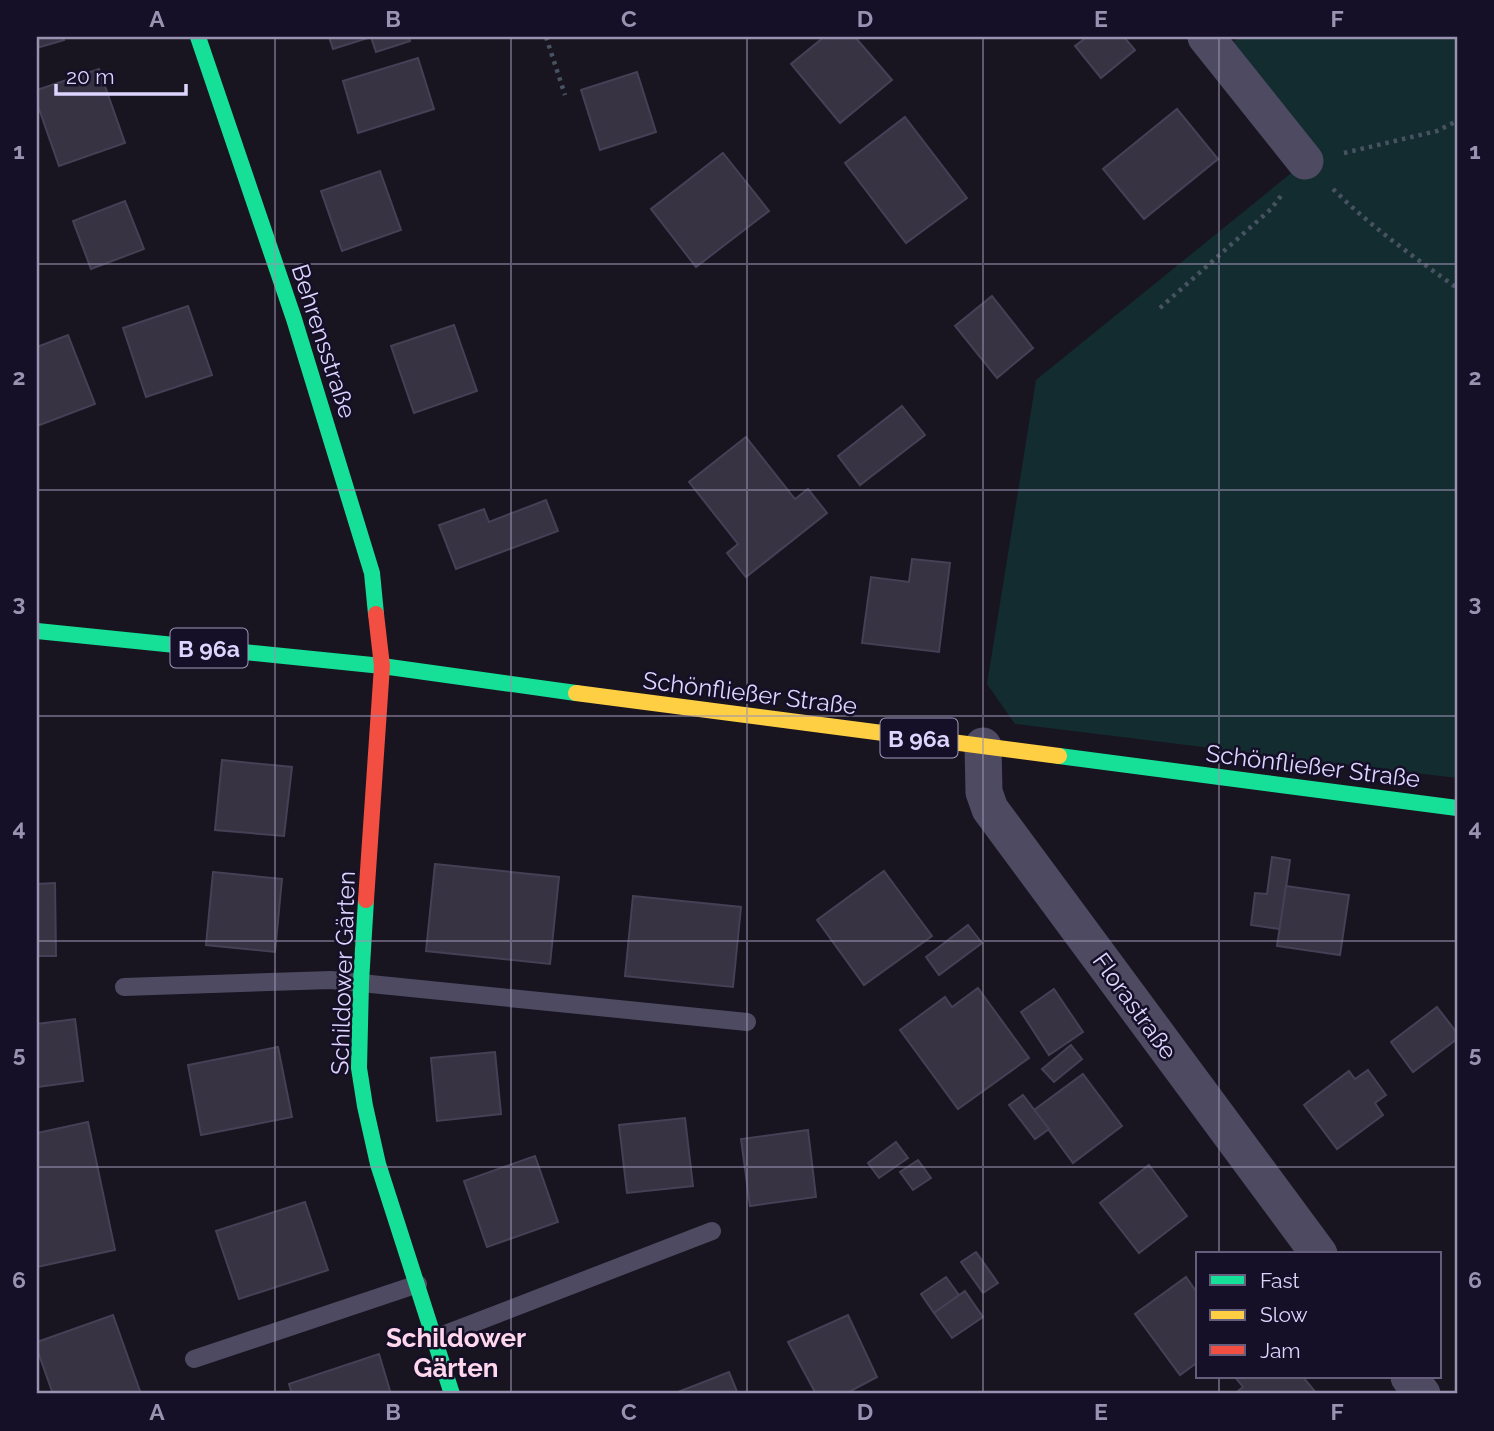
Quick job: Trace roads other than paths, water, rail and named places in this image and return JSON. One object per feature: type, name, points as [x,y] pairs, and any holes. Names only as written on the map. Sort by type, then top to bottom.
[{"type":"main road","name":"Behrensstraße","points":[[198,37],[294,319],[372,573],[382,666]]},
{"type":"main road","name":"Schönfließer Straße","points":[[37,631],[382,666],[1457,808]]},
{"type":"main road","name":"Schildower Gärten","points":[[382,666],[361,982],[359,1068],[378,1164],[452,1394]]},
{"type":"street","points":[[1206,37],[1305,162]]},
{"type":"street","name":"Florastraße","points":[[983,746],[984,792],[990,810],[1318,1252]]},
{"type":"street","points":[[1410,1378],[1422,1394]]},
{"type":"lane","points":[[124,987],[331,980],[747,1021]]},
{"type":"lane","points":[[435,1338],[712,1231]]},
{"type":"lane","points":[[194,1359],[418,1284]]},
{"type":"district","name":"Schildower Gärten","points":[[456,1353]]}]
